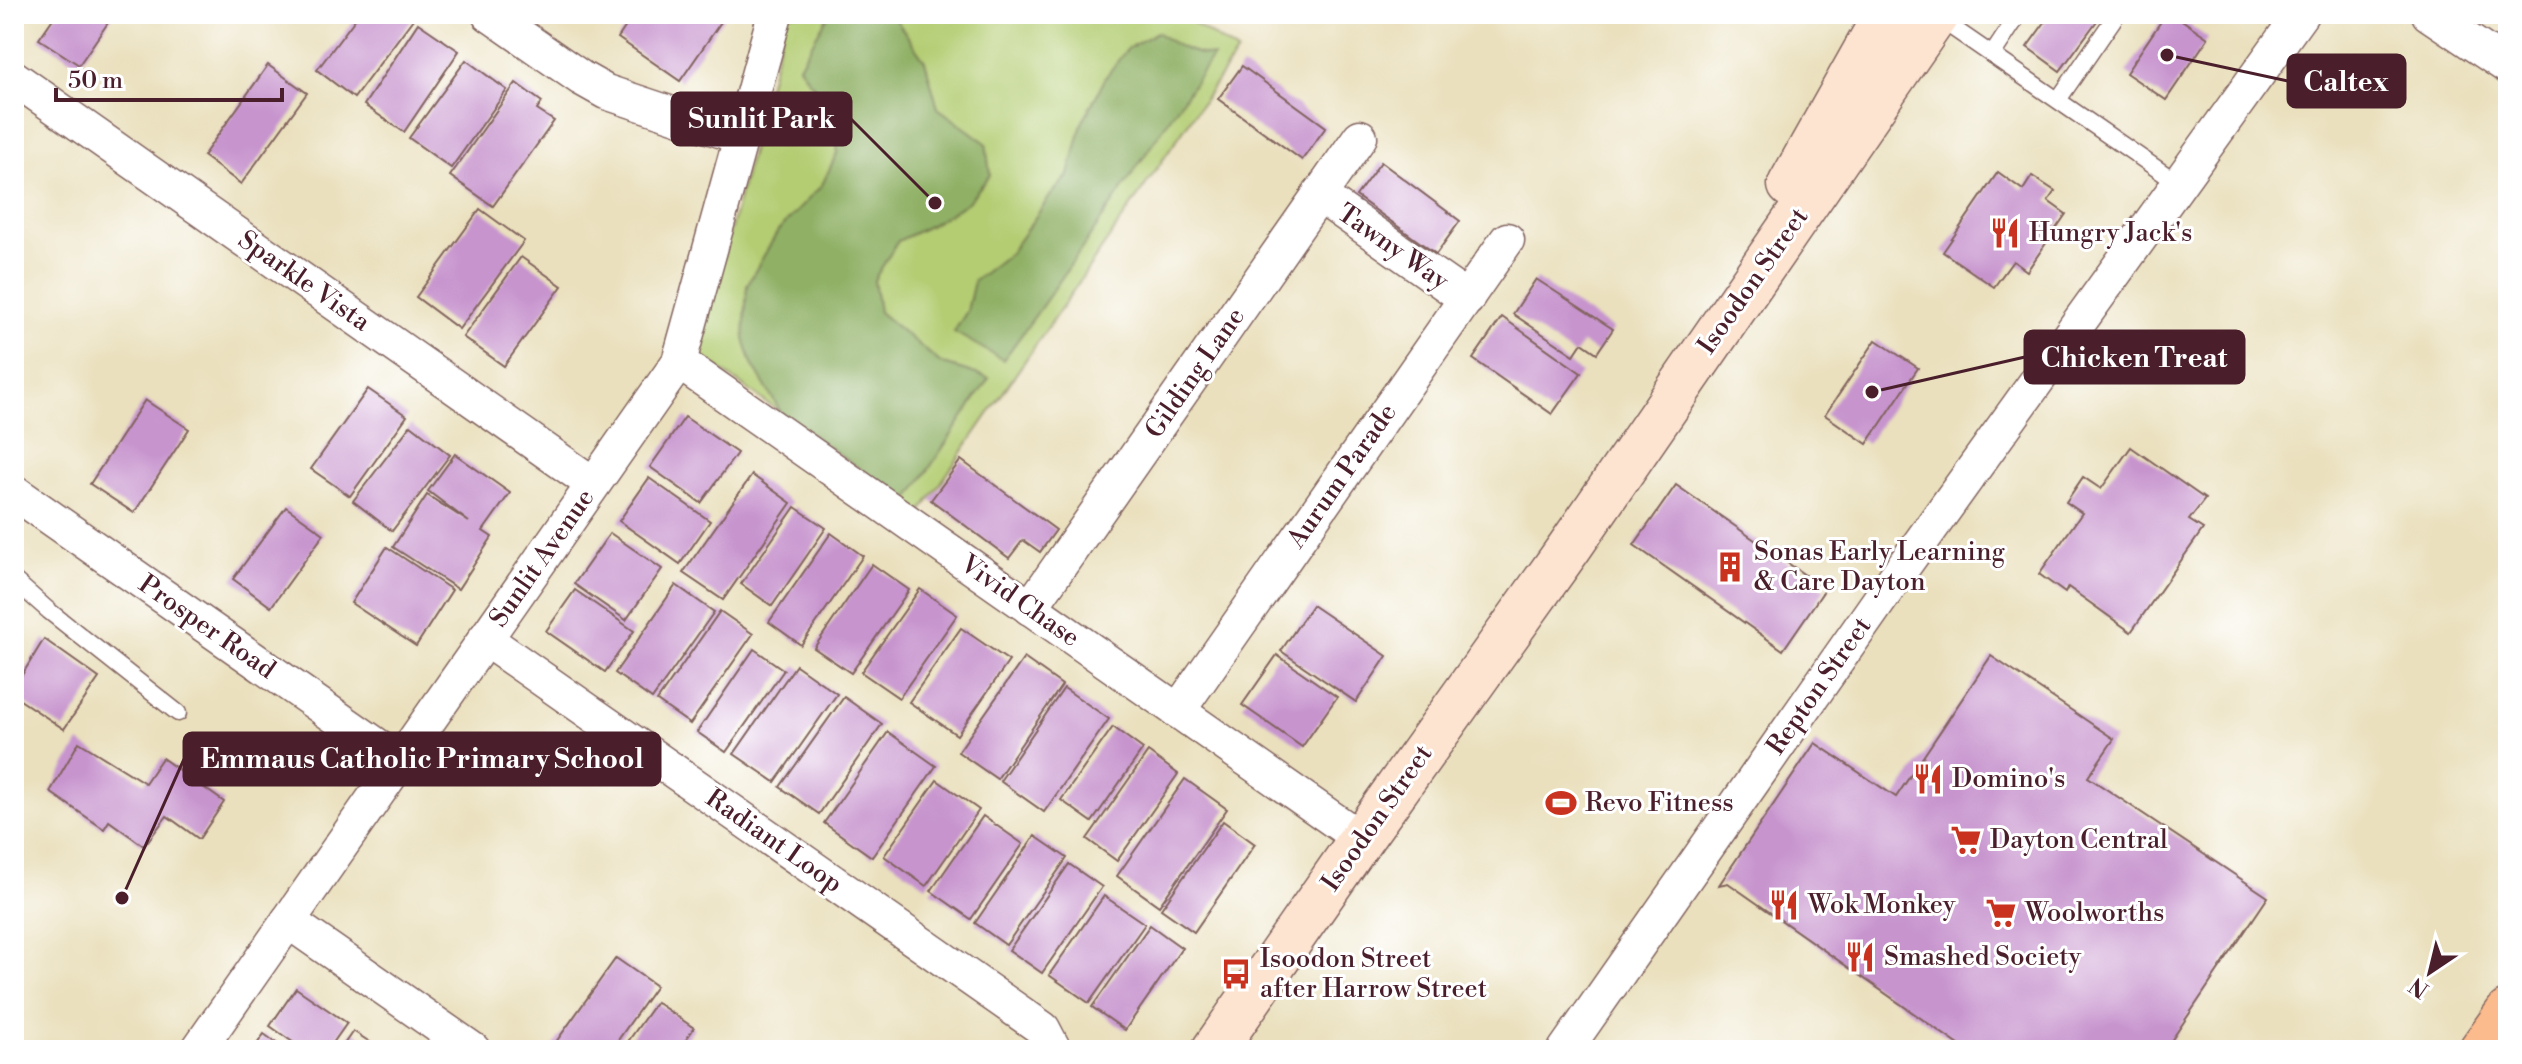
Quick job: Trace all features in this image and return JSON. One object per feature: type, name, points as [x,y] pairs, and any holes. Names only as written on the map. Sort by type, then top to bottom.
[{"type":"main road","points":[[2481,1050],[2508,1012]]},
{"type":"street","points":[[489,14],[524,24],[581,78],[606,92],[741,137]]},
{"type":"street","name":"Sunlit Avenue","points":[[198,1050],[679,362],[775,14]]},
{"type":"street","name":"Isoodon Street","points":[[1569,548],[1675,347],[1764,232],[1886,14]]},
{"type":"street","name":"Repton Street","points":[[1565,1050],[1895,578],[2301,14]]},
{"type":"street","points":[[2429,14],[2508,67]]},
{"type":"street","name":"Isoodon Street","points":[[1214,1050],[1569,548],[1937,15]]},
{"type":"street","name":"Sparkle Vista","points":[[14,78],[593,484]]},
{"type":"street","name":"Gilding Lane","points":[[1030,608],[1360,137]]},
{"type":"street","name":"Tawny Way","points":[[1319,195],[1467,299]]},
{"type":"street","name":"Aurum Parade","points":[[1178,711],[1507,240]]},
{"type":"street","name":"Vivid Chase","points":[[679,362],[1361,839]]},
{"type":"street","name":"Prosper Road","points":[[14,492],[399,761]]},
{"type":"street","name":"Radiant Loop","points":[[485,639],[1043,1029],[1054,1050]]},
{"type":"street","points":[[288,921],[473,1050]]},
{"type":"lane","points":[[1992,55],[2019,14]]},
{"type":"lane","points":[[2058,100],[2117,14]]},
{"type":"lane","points":[[1937,15],[2179,184]]},
{"type":"lane","points":[[14,580],[178,713]]},
{"type":"green space","points":[[787,14],[1180,14],[1237,52],[921,512],[698,354]]},
{"type":"green space","points":[[829,14],[892,14],[925,61],[938,108],[986,143],[990,175],[968,202],[898,241],[874,280],[879,312],[941,363],[989,378],[907,502],[782,414],[752,364],[744,339],[747,285],[778,231],[822,185],[837,153],[839,121],[830,103],[799,66]]},
{"type":"green space","points":[[1157,32],[1184,48],[1213,56],[1003,360],[954,332],[967,311],[974,281],[1010,253],[1069,175],[1082,123],[1107,75],[1127,49]]},
{"type":"building","points":[[56,14],[114,14],[79,65],[39,39]]},
{"type":"building","points":[[359,14],[406,14],[413,19],[354,98],[317,70]]},
{"type":"building","points":[[634,14],[725,16],[680,81],[618,38]]},
{"type":"building","points":[[2051,14],[2102,14],[2060,71],[2027,47]]},
{"type":"building","points":[[2166,14],[2173,14],[2208,38],[2166,100],[2126,73]]},
{"type":"building","points":[[418,23],[459,51],[404,132],[364,105]]},
{"type":"building","points":[[466,60],[507,90],[451,168],[409,138]]},
{"type":"building","points":[[268,65],[307,93],[241,184],[203,156]]},
{"type":"building","points":[[1242,66],[1326,127],[1302,160],[1218,99]]},
{"type":"building","points":[[516,83],[542,102],[537,110],[554,121],[493,206],[450,176]]},
{"type":"building","points":[[1381,162],[1460,221],[1436,254],[1356,196]]},
{"type":"building","name":"Hungry Jack's","points":[[1998,172],[2023,190],[2032,176],[2055,191],[2048,201],[2066,214],[2027,271],[2013,261],[1994,287],[1943,252]]},
{"type":"building","points":[[480,209],[524,241],[459,329],[416,297]]},
{"type":"building","points":[[521,257],[562,286],[504,366],[463,337]]},
{"type":"building","points":[[1536,279],[1613,329],[1597,353],[1582,343],[1574,355],[1513,314]]},
{"type":"building","points":[[1502,317],[1581,373],[1552,414],[1473,359]]},
{"type":"building","points":[[1876,340],[1918,368],[1867,444],[1825,415]]},
{"type":"building","points":[[368,389],[407,416],[350,496],[311,469]]},
{"type":"building","points":[[145,400],[189,429],[134,513],[90,484]]},
{"type":"building","points":[[685,417],[737,453],[701,503],[650,467]]},
{"type":"building","points":[[411,425],[450,455],[392,531],[353,501]]},
{"type":"building","points":[[2131,447],[2205,499],[2189,520],[2203,529],[2131,632],[2068,587],[2065,593],[2039,574],[2082,513],[2066,502],[2083,477],[2101,489]]},
{"type":"building","points":[[455,454],[510,493],[483,531],[492,537],[458,589],[393,547],[427,495],[469,522],[428,491]]},
{"type":"building","points":[[961,460],[1056,530],[1040,552],[1023,540],[1009,558],[931,500]]},
{"type":"building","points":[[752,475],[791,503],[723,600],[683,573]]},
{"type":"building","points":[[649,478],[710,521],[680,564],[619,521]]},
{"type":"building","name":"Sonas Early Learning & Care Dayton","points":[[1676,485],[1825,589],[1783,650],[1634,545]]},
{"type":"building","points":[[286,507],[324,534],[271,607],[233,579]]},
{"type":"building","points":[[795,507],[826,528],[772,606],[741,584]]},
{"type":"building","points":[[610,533],[662,569],[626,620],[574,584]]},
{"type":"building","points":[[831,533],[863,556],[801,645],[769,622]]},
{"type":"building","points":[[387,547],[452,590],[416,646],[351,603]]},
{"type":"building","points":[[872,564],[909,590],[851,673],[814,648]]},
{"type":"building","points":[[676,585],[714,612],[652,699],[615,673]]},
{"type":"building","points":[[920,589],[957,615],[899,698],[861,672]]},
{"type":"building","points":[[575,590],[634,631],[605,672],[546,631]]},
{"type":"building","points":[[1312,605],[1387,656],[1356,702],[1281,651]]},
{"type":"building","points":[[720,611],[753,634],[690,724],[657,701]]},
{"type":"building","points":[[961,628],[1009,661],[957,735],[909,702]]},
{"type":"building","points":[[44,639],[99,678],[64,729],[14,696],[14,688]]},
{"type":"building","points":[[754,649],[784,670],[726,752],[697,732]]},
{"type":"building","points":[[1277,655],[1337,697],[1302,747],[1242,705]]},
{"type":"building","name":"Dayton Central","points":[[1991,656],[2114,739],[2088,777],[2268,897],[2171,1041],[2183,1050],[1966,1050],[1728,883],[1719,885],[1815,743],[1896,797]]},
{"type":"building","points":[[1024,658],[1062,685],[997,779],[958,752]]},
{"type":"building","points":[[796,665],[837,694],[775,782],[734,754]]},
{"type":"building","points":[[1064,688],[1109,719],[1044,812],[1000,781]]},
{"type":"building","points":[[844,697],[882,724],[819,814],[780,787]]},
{"type":"building","points":[[1113,727],[1143,749],[1092,822],[1061,800]]},
{"type":"building","points":[[888,732],[936,766],[872,857],[824,823]]},
{"type":"building","points":[[79,742],[145,783],[162,758],[224,802],[199,839],[167,816],[144,846],[109,821],[104,829],[50,792]]},
{"type":"building","points":[[1148,752],[1178,774],[1117,861],[1087,839]]},
{"type":"building","points":[[1185,779],[1227,809],[1159,906],[1117,876]]},
{"type":"building","points":[[937,780],[979,810],[926,886],[884,856]]},
{"type":"building","points":[[983,816],[1023,844],[971,919],[931,891]]},
{"type":"building","points":[[1223,821],[1255,844],[1194,932],[1161,909]]},
{"type":"building","points":[[1035,836],[1067,858],[1006,945],[975,923]]},
{"type":"building","points":[[1069,864],[1102,887],[1042,973],[1009,950]]},
{"type":"building","points":[[1104,896],[1145,924],[1089,1003],[1049,975]]},
{"type":"building","points":[[1150,925],[1182,948],[1125,1030],[1092,1007]]},
{"type":"building","points":[[616,958],[656,986],[611,1050],[551,1049]]},
{"type":"building","points":[[296,988],[347,1023],[328,1050],[304,1050],[270,1026]]},
{"type":"building","points":[[656,1002],[694,1028],[679,1050],[622,1050]]},
{"type":"building","points":[[353,1031],[382,1050],[340,1050]]},
{"type":"building","points":[[264,1034],[286,1050],[253,1050]]},
{"type":"place","name":"Caltex","points":[[2167,55]]},
{"type":"place","name":"Sunlit Park","points":[[935,203]]},
{"type":"place","name":"Hungry Jack's","points":[[2005,233]]},
{"type":"place","name":"Chicken Treat","points":[[1872,392]]},
{"type":"place","name":"Sonas Early Learning & Care Dayton","points":[[1730,567]]},
{"type":"place","name":"Domino's","points":[[1928,779]]},
{"type":"place","name":"Revo Fitness","points":[[1561,803]]},
{"type":"place","name":"Dayton Central","points":[[1966,840]]},
{"type":"place","name":"Emmaus Catholic Primary School","points":[[122,898]]},
{"type":"place","name":"Wok Monkey","points":[[1784,905]]},
{"type":"place","name":"Woolworths","points":[[2001,913]]},
{"type":"place","name":"Smashed Society","points":[[1860,957]]},
{"type":"place","name":"Isoodon Street after Harrow Street","points":[[1236,974]]}]
